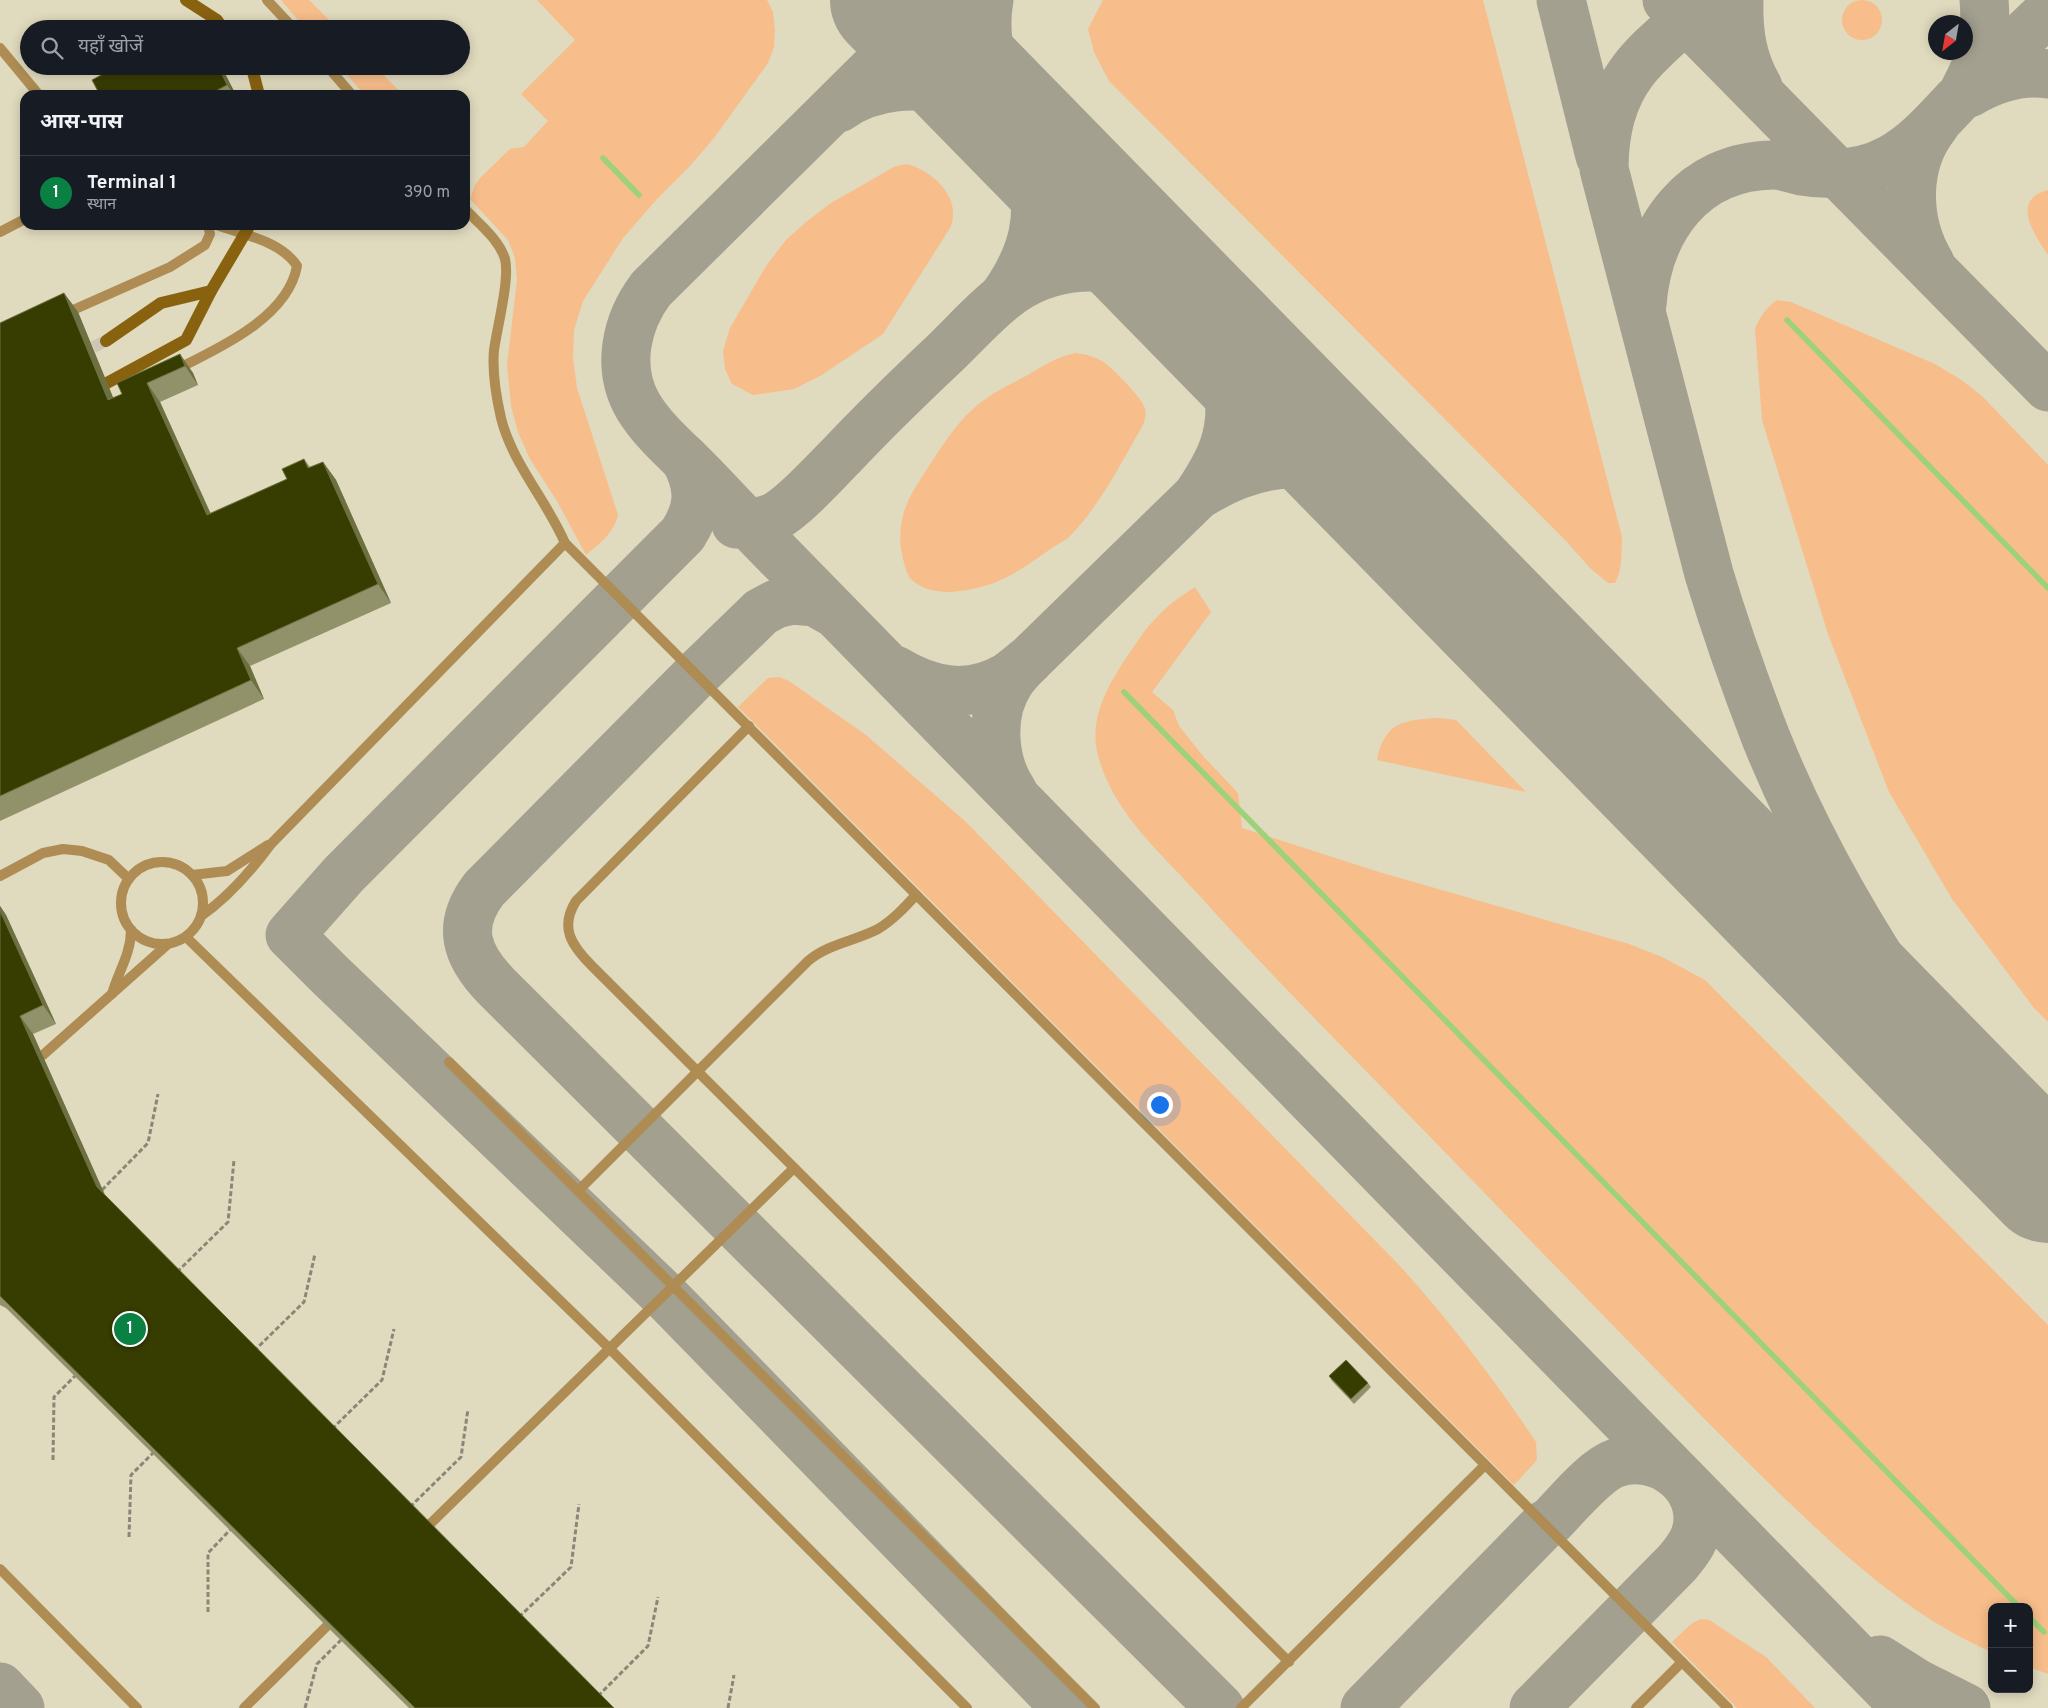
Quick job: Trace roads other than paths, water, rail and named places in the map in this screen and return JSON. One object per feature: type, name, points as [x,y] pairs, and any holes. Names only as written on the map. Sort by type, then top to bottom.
[{"type":"street","points":[[186,0],[217,20]]},
{"type":"street","points":[[254,75],[258,90]]},
{"type":"street","points":[[84,395],[186,340],[211,291],[247,230]]},
{"type":"street","points":[[106,340],[161,303],[211,291]]},
{"type":"lane","points":[[267,0],[286,20]]},
{"type":"lane","points":[[0,48],[20,72]]},
{"type":"lane","points":[[23,75],[36,90]]},
{"type":"lane","points":[[335,75],[348,90]]},
{"type":"lane","points":[[470,214],[493,238],[504,259],[505,281],[494,351],[495,386],[502,421],[522,469],[559,529],[565,543],[1728,1708]]},
{"type":"lane","points":[[0,232],[20,222]]},
{"type":"lane","points":[[54,318],[170,267],[205,245],[210,234],[209,230]]},
{"type":"lane","points":[[166,374],[235,340],[280,300],[291,287],[297,266],[291,256],[275,246],[231,230]]},
{"type":"lane","points":[[201,916],[232,890],[255,866],[271,844],[565,543]]},
{"type":"lane","points":[[748,726],[580,895],[571,908],[569,918],[569,931],[572,943],[578,952],[1289,1662]]},
{"type":"lane","points":[[192,875],[227,870],[271,844]]},
{"type":"lane","points":[[0,876],[43,853],[71,849],[109,860],[129,879]]},
{"type":"lane","points":[[43,1055],[168,944],[186,937],[198,924],[203,901],[201,889],[192,875],[175,864],[151,863],[140,868],[124,887],[121,898],[122,911],[131,930],[144,940],[155,944],[168,944]]},
{"type":"lane","points":[[579,1190],[816,955],[878,929],[916,895]]},
{"type":"lane","points":[[112,995],[117,976],[128,954],[131,930]]},
{"type":"lane","points":[[186,937],[610,1348],[968,1708]]},
{"type":"lane","points":[[449,1062],[1095,1708]]},
{"type":"lane","points":[[428,1526],[794,1168]]},
{"type":"lane","points":[[1241,1708],[1485,1466]]},
{"type":"lane","points":[[0,1569],[138,1708]]},
{"type":"lane","points":[[244,1708],[327,1626]]},
{"type":"lane","points":[[1636,1708],[1682,1662]]},
{"type":"waterway","points":[[603,158],[639,195]]},
{"type":"waterway","points":[[1787,320],[2048,588]]},
{"type":"waterway","points":[[1124,692],[2015,1603]]},
{"type":"waterway","points":[[2033,1621],[2044,1632]]},
{"type":"tunnel","points":[[77,355],[106,341]]},
{"type":"place","name":"Terminal 1","points":[[130,1329]]}]
